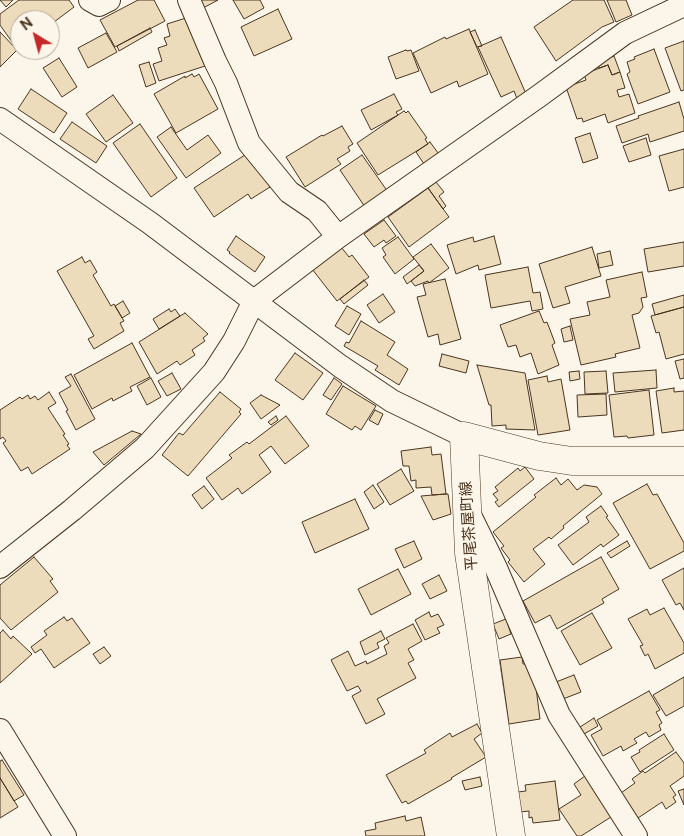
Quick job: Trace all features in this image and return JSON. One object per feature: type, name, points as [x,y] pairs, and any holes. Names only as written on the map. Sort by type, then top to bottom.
[{"type":"main road","points":[[464,436],[539,456],[572,461],[684,461]]},
{"type":"main road","name":"平尾茶屋町線","points":[[464,436],[470,553],[484,665],[511,836]]},
{"type":"street","points":[[90,0],[99,5],[108,0]]},
{"type":"street","points":[[189,0],[226,83],[249,143],[289,192],[317,211],[338,237]]},
{"type":"street","points":[[0,567],[72,510],[145,448],[214,372],[234,341],[254,301],[338,237],[539,96],[625,33],[684,5]]},
{"type":"street","points":[[0,119],[150,223],[340,366],[392,401],[464,436]]},
{"type":"street","points":[[467,509],[496,568],[558,715],[636,836]]},
{"type":"street","points":[[0,730],[65,836]]},
{"type":"building","points":[[0,0],[13,0],[6,7]]},
{"type":"building","points":[[19,0],[69,0],[74,7],[60,18],[60,10],[10,10],[10,39],[0,25],[0,14]]},
{"type":"building","points":[[138,0],[154,0],[165,21],[115,47],[100,20]]},
{"type":"building","points":[[199,0],[218,0],[203,8]]},
{"type":"building","points":[[233,0],[260,0],[264,8],[244,19]]},
{"type":"building","points":[[573,0],[604,0],[614,22],[602,27],[556,61],[534,27]]},
{"type":"building","points":[[607,0],[626,0],[632,15],[616,22]]},
{"type":"building","points":[[278,9],[292,39],[254,56],[241,27]]},
{"type":"building","points":[[189,17],[205,66],[159,81],[153,64],[162,61],[158,48],[167,45],[164,38],[170,36],[167,24]]},
{"type":"building","points":[[150,28],[152,32],[119,51],[117,46]]},
{"type":"building","points":[[469,29],[488,74],[459,87],[457,81],[431,93],[413,53],[445,37],[446,39]]},
{"type":"building","points":[[475,30],[482,46],[477,47],[470,32]]},
{"type":"building","points":[[0,32],[10,43],[10,57],[0,67]]},
{"type":"building","points":[[106,33],[117,52],[88,68],[78,48]]},
{"type":"building","points":[[501,37],[527,96],[518,101],[514,91],[501,97],[478,47]]},
{"type":"building","points":[[684,41],[684,90],[681,91],[665,48]]},
{"type":"building","points":[[654,49],[670,92],[638,104],[627,74],[630,72],[627,62]]},
{"type":"building","points":[[411,50],[419,71],[396,79],[388,57]]},
{"type":"building","points":[[614,56],[620,72],[612,75],[608,65],[599,68],[598,62]]},
{"type":"building","points":[[56,60],[60,60],[77,87],[62,97],[43,68]]},
{"type":"building","points":[[149,62],[156,83],[146,87],[139,65]]},
{"type":"building","points":[[608,65],[612,75],[620,72],[625,88],[617,90],[619,97],[629,94],[635,113],[608,123],[605,114],[583,122],[582,118],[577,119],[566,87],[586,80],[584,74]]},
{"type":"building","points":[[192,74],[194,77],[199,74],[218,109],[176,133],[154,94]]},
{"type":"building","points":[[31,89],[67,113],[54,133],[18,109]]},
{"type":"building","points":[[394,94],[402,109],[396,112],[398,115],[371,130],[361,110]]},
{"type":"building","points":[[113,95],[133,123],[106,142],[86,114]]},
{"type":"building","points":[[679,102],[684,119],[684,131],[650,142],[648,134],[622,143],[616,126],[639,118],[638,116]]},
{"type":"building","points":[[404,111],[406,113],[408,111],[427,138],[425,139],[428,144],[378,175],[357,143]]},
{"type":"building","points":[[72,122],[107,146],[96,163],[60,139]]},
{"type":"building","points":[[140,124],[177,178],[151,197],[113,143]]},
{"type":"building","points":[[342,126],[353,144],[348,147],[350,151],[337,159],[341,164],[305,187],[286,157],[322,135]]},
{"type":"building","points":[[171,127],[187,150],[208,135],[221,153],[186,178],[157,137]]},
{"type":"building","points":[[590,133],[598,158],[583,163],[575,138]]},
{"type":"building","points":[[646,138],[651,155],[629,162],[623,146]]},
{"type":"building","points":[[430,142],[441,157],[426,167],[416,152]]},
{"type":"building","points":[[684,149],[684,187],[669,191],[659,156]]},
{"type":"building","points":[[248,153],[270,187],[251,199],[248,194],[214,217],[194,188]]},
{"type":"building","points":[[362,155],[388,192],[365,207],[340,170]]},
{"type":"building","points":[[436,182],[444,192],[439,196],[446,206],[443,209],[428,188]]},
{"type":"building","points":[[428,188],[449,217],[409,247],[388,217]]},
{"type":"building","points":[[384,220],[396,236],[386,243],[384,240],[374,247],[364,234]]},
{"type":"building","points":[[236,236],[265,257],[255,272],[227,250]]},
{"type":"building","points":[[494,236],[501,264],[479,270],[478,265],[456,274],[447,245],[473,237],[474,242]]},
{"type":"building","points":[[398,237],[414,259],[395,274],[383,257],[386,255],[382,248]]},
{"type":"building","points":[[684,242],[684,266],[648,272],[644,249]]},
{"type":"building","points":[[431,244],[449,268],[429,283],[428,281],[415,286],[411,281],[424,271],[413,257]]},
{"type":"building","points":[[341,247],[349,257],[352,255],[369,277],[337,301],[312,269]]},
{"type":"building","points":[[592,247],[601,276],[565,287],[570,303],[553,308],[539,264]]},
{"type":"building","points":[[610,251],[613,265],[599,268],[597,254]]},
{"type":"building","points":[[82,257],[85,263],[90,260],[97,272],[93,275],[111,306],[114,304],[124,321],[120,323],[124,331],[94,349],[88,339],[94,336],[57,271]]},
{"type":"building","points":[[419,265],[424,271],[407,284],[403,277]]},
{"type":"building","points":[[528,267],[533,293],[540,292],[543,309],[532,311],[530,301],[491,308],[485,275]]},
{"type":"building","points":[[642,272],[647,297],[641,298],[643,307],[639,313],[632,315],[640,348],[615,354],[616,357],[581,365],[570,319],[590,315],[587,302],[610,297],[606,280]]},
{"type":"building","points":[[445,279],[461,339],[440,345],[438,334],[428,337],[417,297],[426,295],[423,284]]},
{"type":"building","points":[[364,280],[368,285],[344,304],[340,299]]},
{"type":"building","points":[[383,294],[395,312],[379,323],[367,305]]},
{"type":"building","points":[[684,295],[684,307],[655,315],[652,304]]},
{"type":"building","points":[[123,301],[130,313],[122,318],[115,306]]},
{"type":"building","points":[[347,306],[361,314],[349,335],[335,326]]},
{"type":"building","points":[[684,307],[684,354],[666,359],[659,332],[656,333],[651,316]]},
{"type":"building","points":[[169,309],[171,312],[175,309],[180,316],[159,329],[153,319]]},
{"type":"building","points":[[539,311],[544,323],[547,322],[555,343],[552,345],[559,365],[538,374],[531,353],[520,357],[516,345],[508,347],[500,325]]},
{"type":"building","points":[[185,313],[208,334],[203,338],[205,341],[192,350],[195,355],[180,365],[177,361],[157,374],[139,342]]},
{"type":"building","points":[[361,321],[395,342],[387,355],[408,369],[399,385],[375,370],[378,366],[344,346],[346,342],[349,343]]},
{"type":"building","points":[[570,326],[573,340],[564,342],[561,329]]},
{"type":"building","points":[[132,343],[150,377],[130,387],[132,391],[113,401],[112,398],[92,409],[74,375]]},
{"type":"building","points":[[295,353],[323,373],[303,400],[275,380]]},
{"type":"building","points":[[442,354],[469,361],[466,373],[439,366]]},
{"type":"building","points":[[684,359],[684,378],[680,379],[675,361]]},
{"type":"building","points":[[477,365],[525,373],[535,430],[506,429],[506,425],[492,426],[491,405],[489,405]]},
{"type":"building","points":[[656,370],[657,388],[615,392],[613,373]]},
{"type":"building","points":[[579,371],[580,379],[570,381],[569,372]]},
{"type":"building","points":[[606,371],[608,393],[585,394],[584,372]]},
{"type":"building","points":[[172,373],[181,389],[167,396],[158,381]]},
{"type":"building","points":[[71,374],[95,419],[76,430],[59,393],[71,386],[65,377]]},
{"type":"building","points":[[547,376],[548,382],[561,379],[570,430],[538,435],[528,380]]},
{"type":"building","points":[[151,378],[161,397],[147,405],[137,386]]},
{"type":"building","points":[[334,378],[342,384],[331,400],[323,395]]},
{"type":"building","points":[[343,386],[376,406],[361,430],[355,426],[352,430],[326,414]]},
{"type":"building","points":[[674,388],[674,392],[684,391],[684,430],[662,433],[656,391]]},
{"type":"building","points":[[649,390],[654,435],[628,438],[627,436],[614,437],[609,395]]},
{"type":"building","points":[[49,392],[56,403],[48,408],[65,434],[63,435],[70,449],[32,474],[28,467],[21,471],[3,443],[6,441],[3,437],[0,439],[0,410],[20,397],[22,399],[28,395],[30,399],[35,396],[38,400]]},
{"type":"building","points":[[220,392],[241,409],[239,412],[241,414],[188,476],[162,455],[179,433],[183,435]]},
{"type":"building","points":[[606,394],[607,415],[578,417],[577,395]]},
{"type":"building","points":[[261,395],[280,405],[261,419],[250,403]]},
{"type":"building","points":[[375,410],[383,414],[378,425],[369,420]]},
{"type":"building","points":[[276,416],[278,420],[271,425],[268,422]]},
{"type":"building","points":[[286,416],[309,446],[285,464],[271,446],[259,455],[271,472],[242,494],[238,488],[222,500],[206,478],[232,458],[229,455],[247,442],[249,444]]},
{"type":"building","points":[[132,431],[141,434],[104,465],[93,452]]},
{"type":"building","points":[[431,447],[432,455],[441,454],[446,494],[432,495],[431,487],[416,488],[416,480],[411,481],[409,466],[403,466],[401,451]]},
{"type":"building","points":[[525,467],[534,479],[499,507],[495,502],[498,500],[493,494],[498,491],[495,487],[518,468],[520,471]]},
{"type":"building","points":[[401,469],[414,491],[390,505],[377,484]]},
{"type":"building","points":[[556,478],[561,485],[568,479],[577,490],[584,485],[597,487],[602,494],[563,526],[564,528],[551,539],[549,537],[533,549],[545,564],[524,582],[508,562],[510,560],[501,548],[504,546],[493,532]]},
{"type":"building","points":[[647,484],[653,495],[657,494],[684,543],[684,551],[650,569],[613,503]]},
{"type":"building","points":[[373,485],[384,502],[374,509],[364,492]]},
{"type":"building","points":[[204,486],[214,499],[202,509],[192,495]]},
{"type":"building","points":[[448,494],[451,514],[433,520],[421,496]]},
{"type":"building","points":[[355,499],[369,529],[315,553],[302,522]]},
{"type":"building","points":[[601,506],[608,516],[606,517],[619,535],[603,547],[601,544],[573,565],[558,545],[589,522],[586,517]]},
{"type":"building","points":[[414,541],[422,559],[404,568],[395,549]]},
{"type":"building","points":[[627,541],[630,546],[611,558],[607,553]]},
{"type":"building","points":[[34,557],[53,579],[50,581],[58,592],[11,630],[0,618],[0,585]]},
{"type":"building","points":[[601,557],[619,589],[602,599],[604,603],[557,629],[550,615],[535,623],[523,601]]},
{"type":"building","points":[[684,568],[684,610],[680,603],[676,605],[662,580]]},
{"type":"building","points":[[398,569],[411,594],[371,615],[358,589]]},
{"type":"building","points":[[439,575],[447,591],[430,599],[422,584]]},
{"type":"building","points":[[664,608],[684,643],[684,653],[655,669],[648,654],[645,656],[640,646],[643,645],[628,619],[647,609],[650,615]]},
{"type":"building","points":[[429,612],[431,617],[438,614],[444,625],[437,628],[440,633],[425,640],[415,620]]},
{"type":"building","points":[[592,613],[612,648],[580,665],[561,631]]},
{"type":"building","points":[[64,617],[67,621],[72,618],[90,643],[54,668],[41,649],[35,653],[31,647],[47,635],[44,631]]},
{"type":"building","points":[[506,619],[511,634],[499,639],[493,624]]},
{"type":"building","points":[[413,624],[422,641],[408,649],[414,660],[408,663],[416,678],[377,699],[385,714],[366,724],[352,696],[361,691],[358,686],[347,691],[331,660],[348,651],[355,666],[366,661],[367,664],[387,654],[384,646],[389,643],[386,638]]},
{"type":"building","points":[[3,630],[11,639],[13,636],[32,654],[0,683],[0,633]]},
{"type":"building","points":[[381,631],[385,639],[377,643],[379,648],[365,655],[360,642]]},
{"type":"building","points":[[104,647],[111,656],[100,664],[93,654]]},
{"type":"building","points":[[522,657],[523,664],[528,664],[535,680],[540,719],[509,724],[500,660]]},
{"type":"building","points":[[574,675],[581,692],[563,699],[556,682]]},
{"type":"building","points":[[684,677],[684,706],[666,716],[653,695]]},
{"type":"building","points":[[649,691],[660,710],[656,712],[662,723],[659,725],[661,730],[649,737],[646,732],[634,739],[637,743],[623,751],[621,746],[603,756],[591,735],[602,729],[597,720]]},
{"type":"building","points":[[594,718],[598,726],[584,734],[580,727]]},
{"type":"building","points":[[477,724],[482,733],[474,739],[486,757],[408,804],[406,801],[402,803],[386,775],[426,753],[424,750],[450,733],[452,737]]},
{"type":"building","points":[[664,734],[674,750],[640,772],[631,757]]},
{"type":"building","points":[[676,752],[684,763],[684,776],[670,786],[676,795],[673,797],[676,802],[666,809],[662,802],[638,818],[621,793],[635,783],[632,779],[643,771],[645,773]]},
{"type":"building","points":[[2,760],[24,795],[14,801],[0,778],[0,761]]},
{"type":"building","points":[[585,776],[611,817],[581,836],[577,836],[559,809],[581,795],[574,784]]},
{"type":"building","points":[[480,777],[482,786],[465,790],[462,781]]},
{"type":"building","points":[[0,778],[18,807],[0,818]]},
{"type":"building","points":[[555,781],[560,820],[533,823],[532,817],[529,818],[529,811],[520,812],[518,792],[526,791],[525,785]]},
{"type":"building","points":[[684,789],[684,805],[678,791]]},
{"type":"building","points":[[405,816],[406,821],[421,817],[425,836],[366,836],[365,831],[376,829],[375,823]]}]
